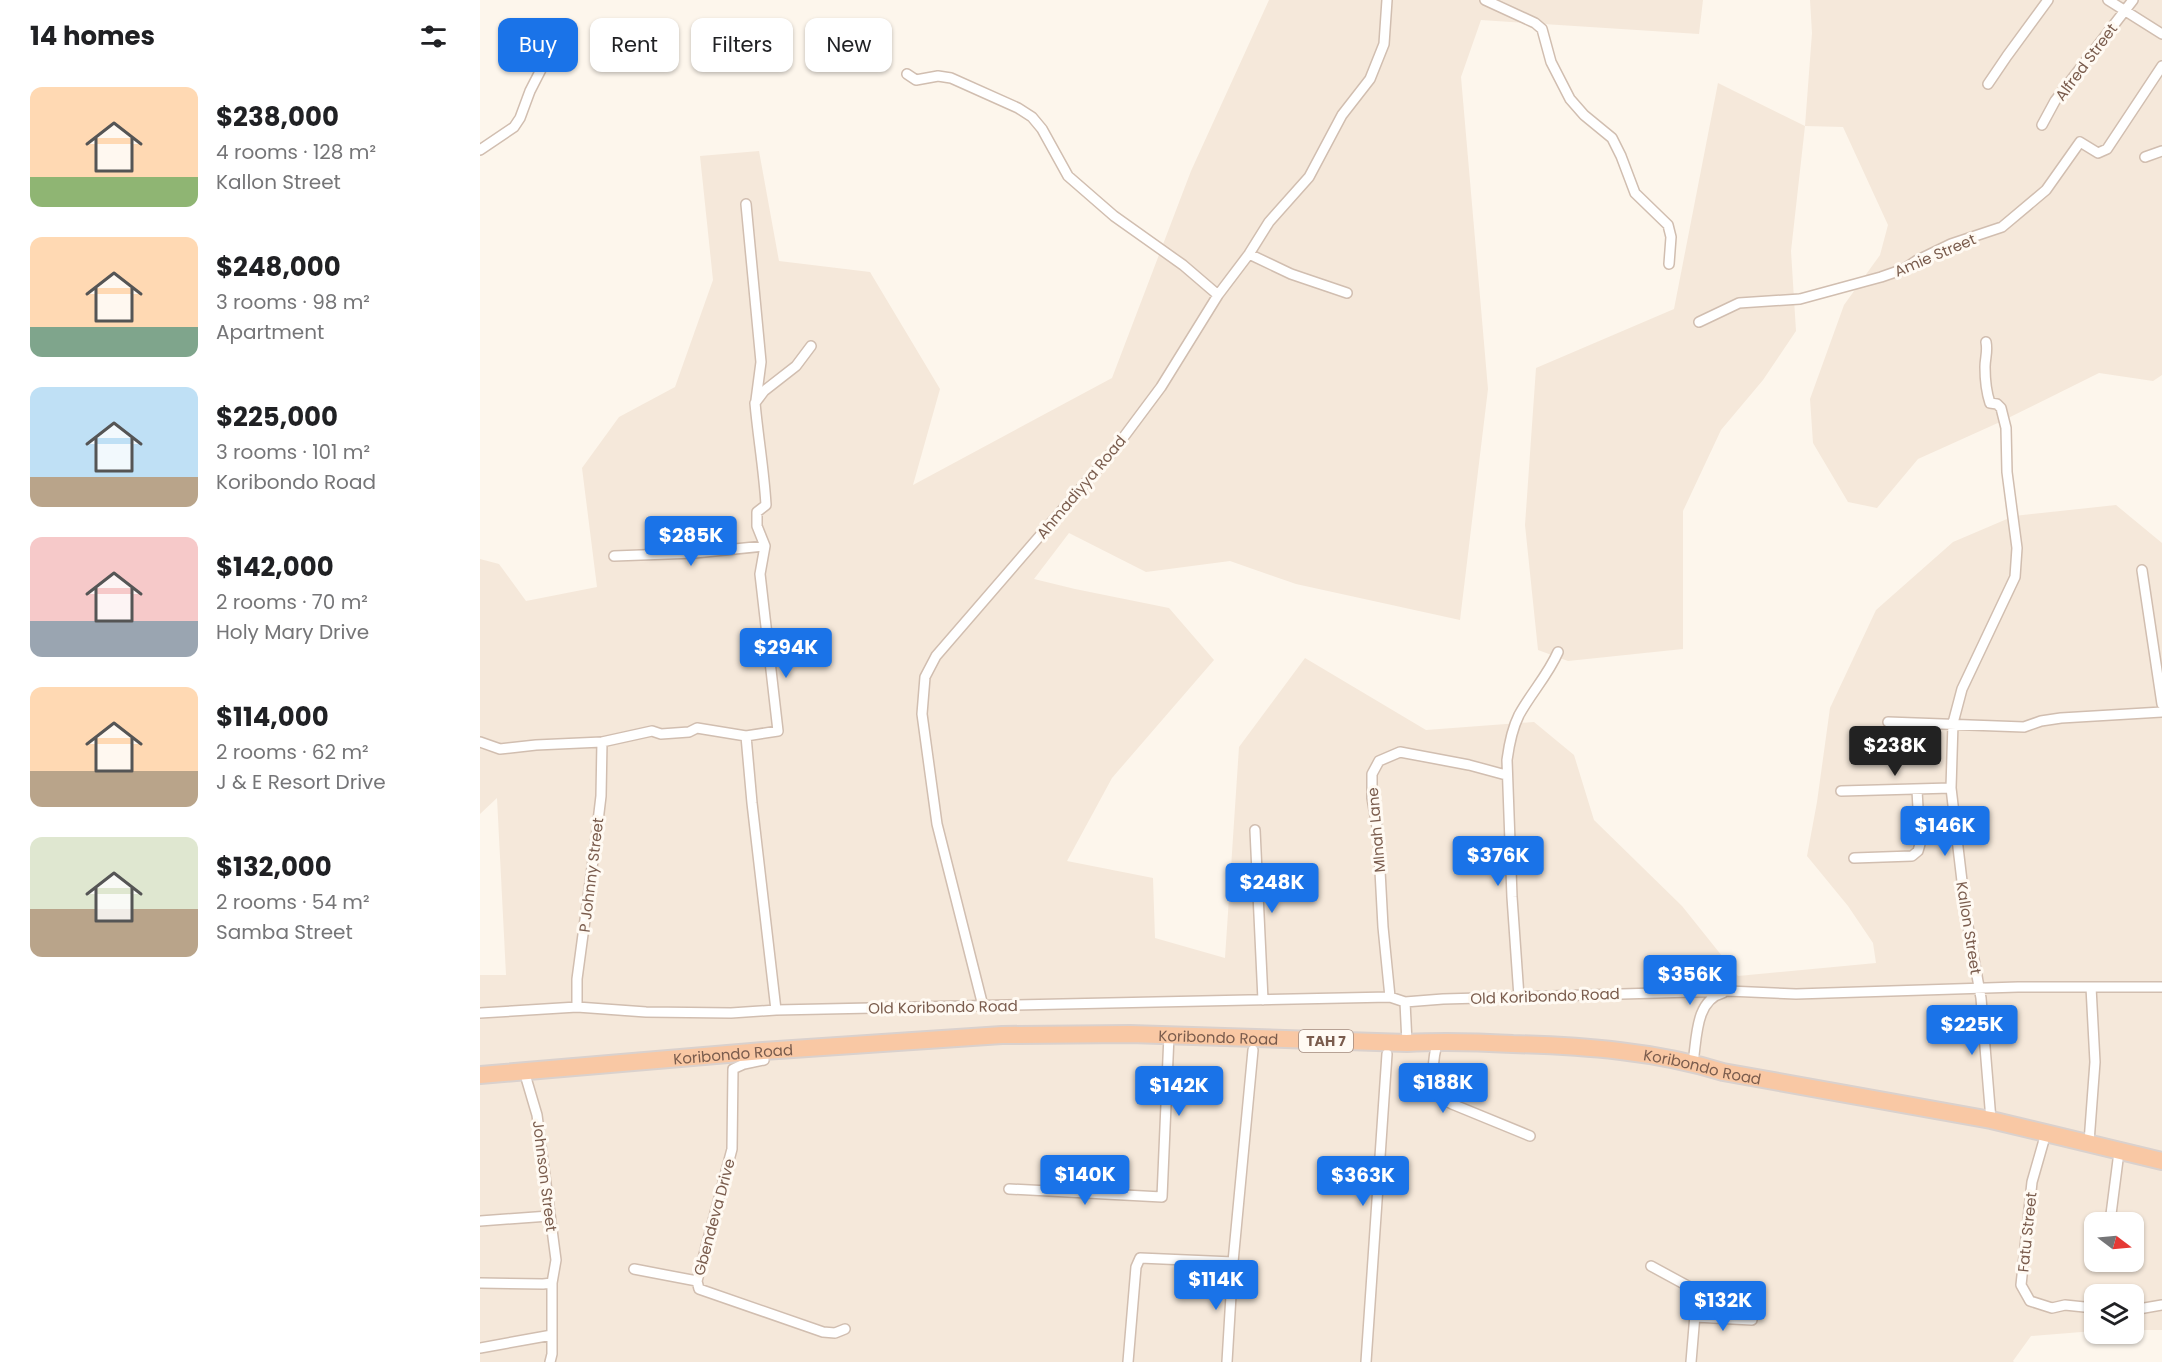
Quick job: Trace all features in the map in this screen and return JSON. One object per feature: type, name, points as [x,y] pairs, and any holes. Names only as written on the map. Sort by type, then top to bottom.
[{"type":"highway","name":"Koribondo Road","points":[[480,1075],[763,1051],[1002,1035],[1169,1035],[1283,1042],[1438,1041],[1558,1045],[1628,1051],[1693,1062],[1723,1072],[1990,1120],[2162,1161]]},
{"type":"street","name":"Ahmadiyya Road","points":[[983,1006],[937,824],[922,714],[925,677],[936,656],[1114,450],[1161,387],[1218,295],[1249,254],[1269,222],[1310,177],[1342,115],[1370,80],[1384,44],[1388,0]]},
{"type":"street","points":[[1487,0],[1542,29],[1551,62],[1570,99],[1584,115],[1611,138],[1621,156],[1635,193],[1668,225],[1671,237],[1669,264]]},
{"type":"street","points":[[1988,84],[2048,0]]},
{"type":"street","points":[[2108,0],[2162,34]]},
{"type":"street","name":"Alfred Street","points":[[2042,125],[2055,101],[2133,0]]},
{"type":"street","name":"Amie Street","points":[[1699,322],[1739,303],[1800,299],[1881,277],[1904,269],[1952,244],[2002,227],[2046,190],[2080,142],[2098,153],[2107,149],[2162,66]]},
{"type":"street","points":[[480,150],[514,127],[540,72]]},
{"type":"street","points":[[907,74],[916,80],[938,76],[951,78],[1018,108],[1032,117],[1042,129],[1068,176],[1122,222],[1183,265],[1218,295]]},
{"type":"street","points":[[2145,157],[2162,151]]},
{"type":"street","points":[[480,742],[500,749],[559,743],[602,742],[652,731],[661,734],[689,732],[697,728],[746,736],[778,731],[760,574],[765,546],[757,526],[757,512],[766,505],[764,467],[758,445],[755,403],[761,362],[746,204]]},
{"type":"street","points":[[1249,254],[1291,274],[1347,294]]},
{"type":"street","name":"Kallon Street","points":[[1986,342],[1988,351],[1985,365],[1985,390],[1990,403],[1997,404],[2001,408],[2006,428],[2007,472],[2018,548],[2015,577],[1962,689],[1953,723],[1951,788],[1964,905],[1976,988],[1982,1006],[1990,1120]]},
{"type":"street","points":[[755,403],[764,391],[796,366],[811,346]]},
{"type":"street","points":[[614,556],[695,553],[765,546]]},
{"type":"street","points":[[2142,570],[2162,704]]},
{"type":"street","points":[[1519,997],[1506,775],[1510,742],[1519,716],[1552,667],[1558,652]]},
{"type":"street","points":[[1888,722],[1953,723],[2000,728],[2024,727],[2041,721],[2061,718],[2162,712]]},
{"type":"street","points":[[746,736],[776,1010]]},
{"type":"street","name":"P Johnny Street","points":[[577,1007],[577,979],[601,796],[602,742]]},
{"type":"street","name":"MInah Lane","points":[[1390,997],[1383,927],[1378,834],[1372,798],[1372,774],[1379,761],[1401,752],[1469,765],[1506,775]]},
{"type":"street","points":[[1840,791],[1951,788]]},
{"type":"street","points":[[1854,858],[1912,856],[1918,851],[1920,844],[1917,790]]},
{"type":"street","points":[[1255,830],[1263,1000]]},
{"type":"street","points":[[2089,1142],[2095,1062],[2091,987]]},
{"type":"street","name":"Old Koribondo Road","points":[[480,1012],[577,1007],[646,1012],[731,1013],[776,1010],[1390,997],[1406,1002],[1728,991],[1796,994],[1976,988],[2162,987]]},
{"type":"street","points":[[1693,1062],[1700,1017],[1705,1004],[1717,994],[1728,991]]},
{"type":"street","points":[[1406,1002],[1407,1043]]},
{"type":"street","points":[[1009,1189],[1162,1197],[1169,1035]]},
{"type":"street","points":[[1438,1041],[1434,1054],[1433,1081],[1437,1095],[1452,1104],[1530,1136]]},
{"type":"street","points":[[1227,1362],[1233,1262],[1253,1050]]},
{"type":"street","name":"Gbendeva Drive","points":[[763,1051],[764,1060],[733,1069],[732,1149],[697,1281],[699,1289],[823,1332],[835,1333],[845,1329]]},
{"type":"street","points":[[1366,1362],[1387,1054]]},
{"type":"street","name":"Johnson Street","points":[[524,1071],[537,1115],[556,1260],[552,1283],[550,1362]]},
{"type":"street","name":"Fatu Street","points":[[2046,1133],[2032,1182],[2021,1285],[2030,1301],[2052,1308],[2065,1305],[2084,1307]]},
{"type":"street","points":[[2111,1212],[2119,1152]]},
{"type":"street","points":[[480,1221],[549,1216]]},
{"type":"street","points":[[1128,1362],[1135,1282],[1140,1258],[1233,1262]]},
{"type":"street","points":[[1651,1266],[1697,1291],[1691,1362]]},
{"type":"street","points":[[633,1269],[697,1281]]},
{"type":"street","points":[[480,1283],[552,1283]]},
{"type":"street","points":[[2144,1308],[2162,1305]]},
{"type":"street","points":[[1695,1317],[1752,1320]]},
{"type":"street","points":[[480,1348],[552,1335]]},
{"type":"shaded area","points":[[1269,0],[1703,0],[1699,34],[1481,20],[1461,77],[1488,389],[1460,620],[1296,584],[1230,561],[1146,572],[1069,533],[1034,579],[1169,608],[1214,660],[1112,778],[1067,861],[1153,878],[1155,938],[1225,958],[1239,747],[1305,658],[1426,730],[1534,722],[1574,755],[1594,820],[1682,906],[1738,976],[1876,963],[1873,943],[1848,906],[1807,856],[1830,708],[1876,610],[1953,542],[2014,516],[2116,505],[2162,543],[2162,1330],[2144,1330],[2144,1284],[2084,1284],[2084,1332],[2031,1336],[2014,1362],[480,1362],[480,975],[506,975],[497,798],[480,814],[480,559],[499,564],[526,601],[597,587],[582,468],[619,417],[675,387],[713,280],[700,156],[759,151],[779,261],[870,272],[940,389],[913,485],[1112,378],[1191,171]]},
{"type":"shaded area","points":[[1810,0],[2162,0],[2162,375],[2153,381],[2099,373],[1918,459],[1877,508],[1848,502],[1813,443],[1810,399],[1844,305],[1880,255],[1888,225],[1843,127],[1805,126],[1812,33]]},
{"type":"shaded area","points":[[1718,83],[1805,126],[1791,251],[1796,331],[1763,380],[1721,430],[1683,511],[1683,649],[1568,661],[1538,650],[1525,525],[1536,368],[1674,309]]}]
